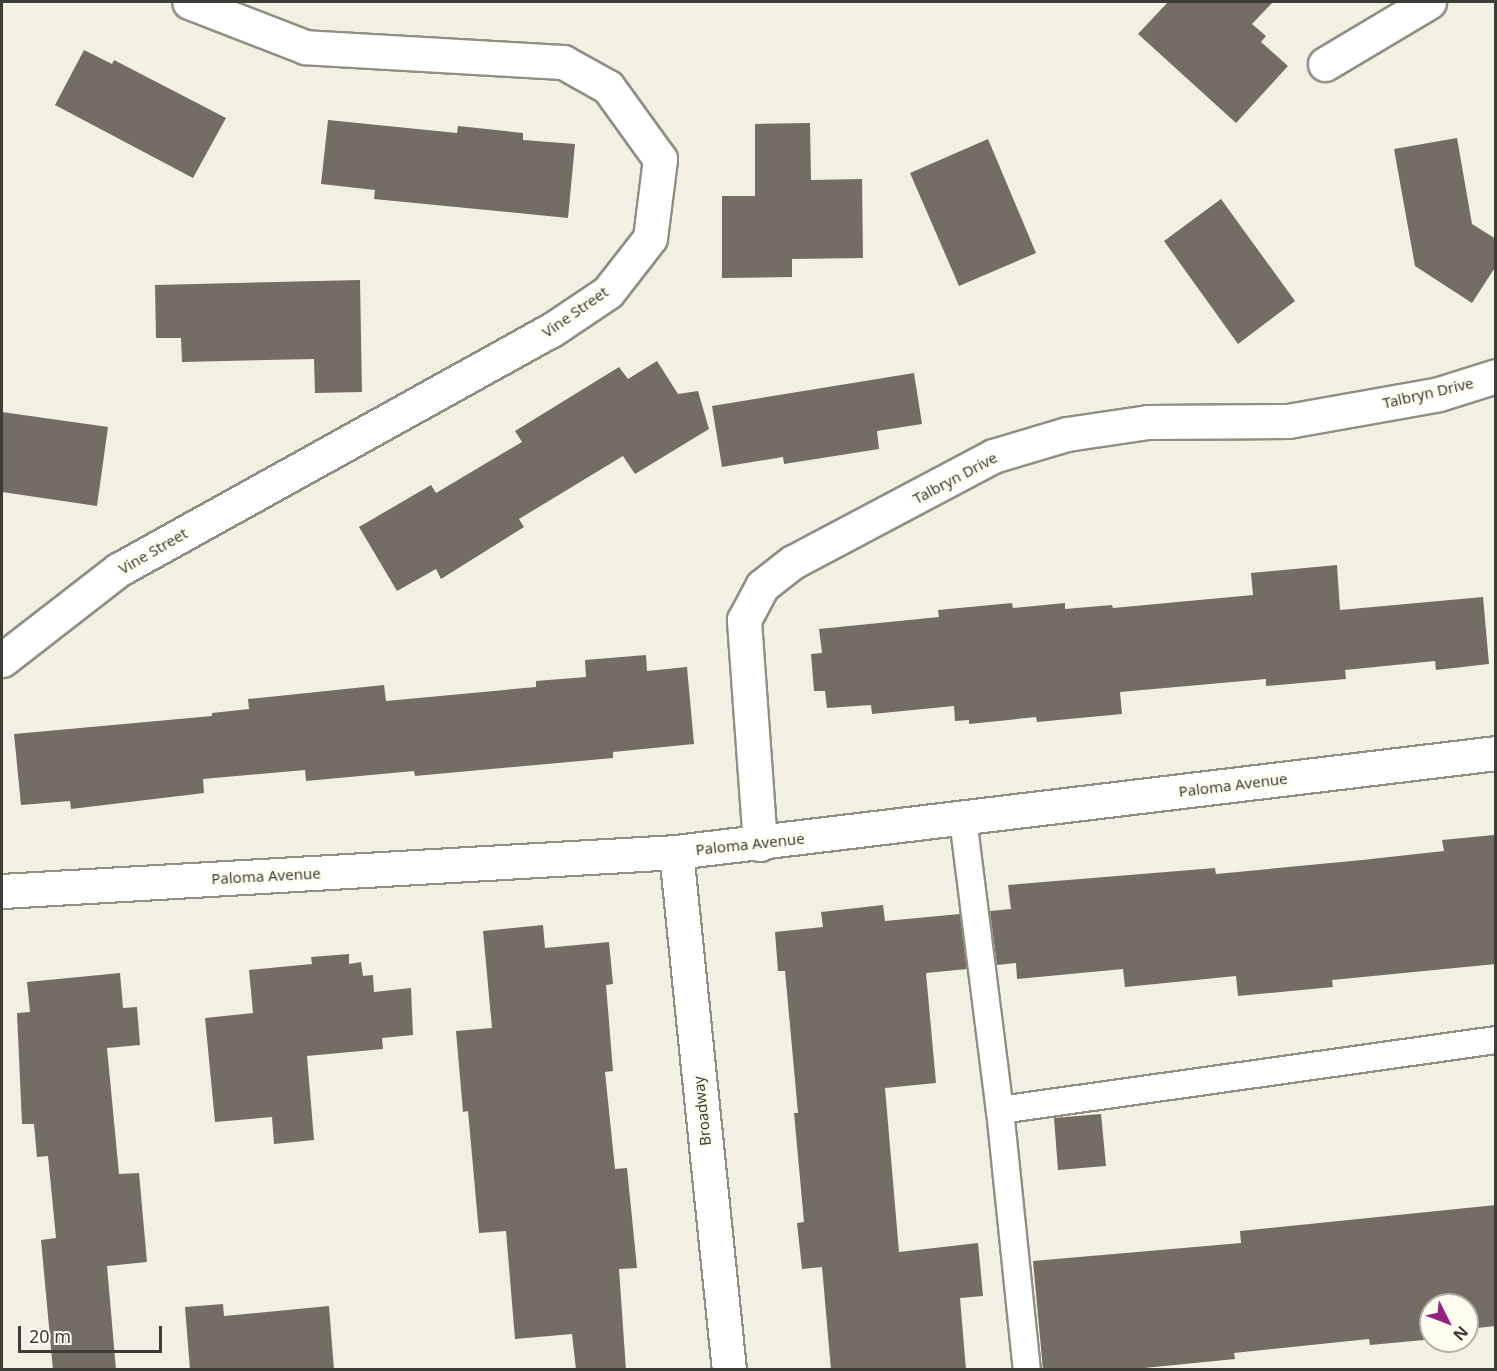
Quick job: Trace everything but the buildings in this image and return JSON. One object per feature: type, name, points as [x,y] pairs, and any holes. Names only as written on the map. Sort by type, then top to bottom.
[{"type":"street","name":"Vine Street","points":[[2,660],[118,570],[550,331],[608,292],[650,237],[660,159],[608,87],[563,62],[305,48],[189,2]]},
{"type":"street","points":[[1325,64],[1429,2]]},
{"type":"street","name":"Talbryn Drive","points":[[760,844],[744,620],[762,586],[794,562],[993,456],[1067,434],[1148,422],[1288,421],[1438,394],[1496,376]]},
{"type":"street","name":"Paloma Avenue","points":[[2,891],[676,852],[760,844],[1496,753]]},
{"type":"street","name":"Broadway","points":[[676,852],[729,1370]]},
{"type":"lane","points":[[963,819],[1000,1110],[1027,1370]]},
{"type":"lane","points":[[1000,1110],[1496,1041]]}]
